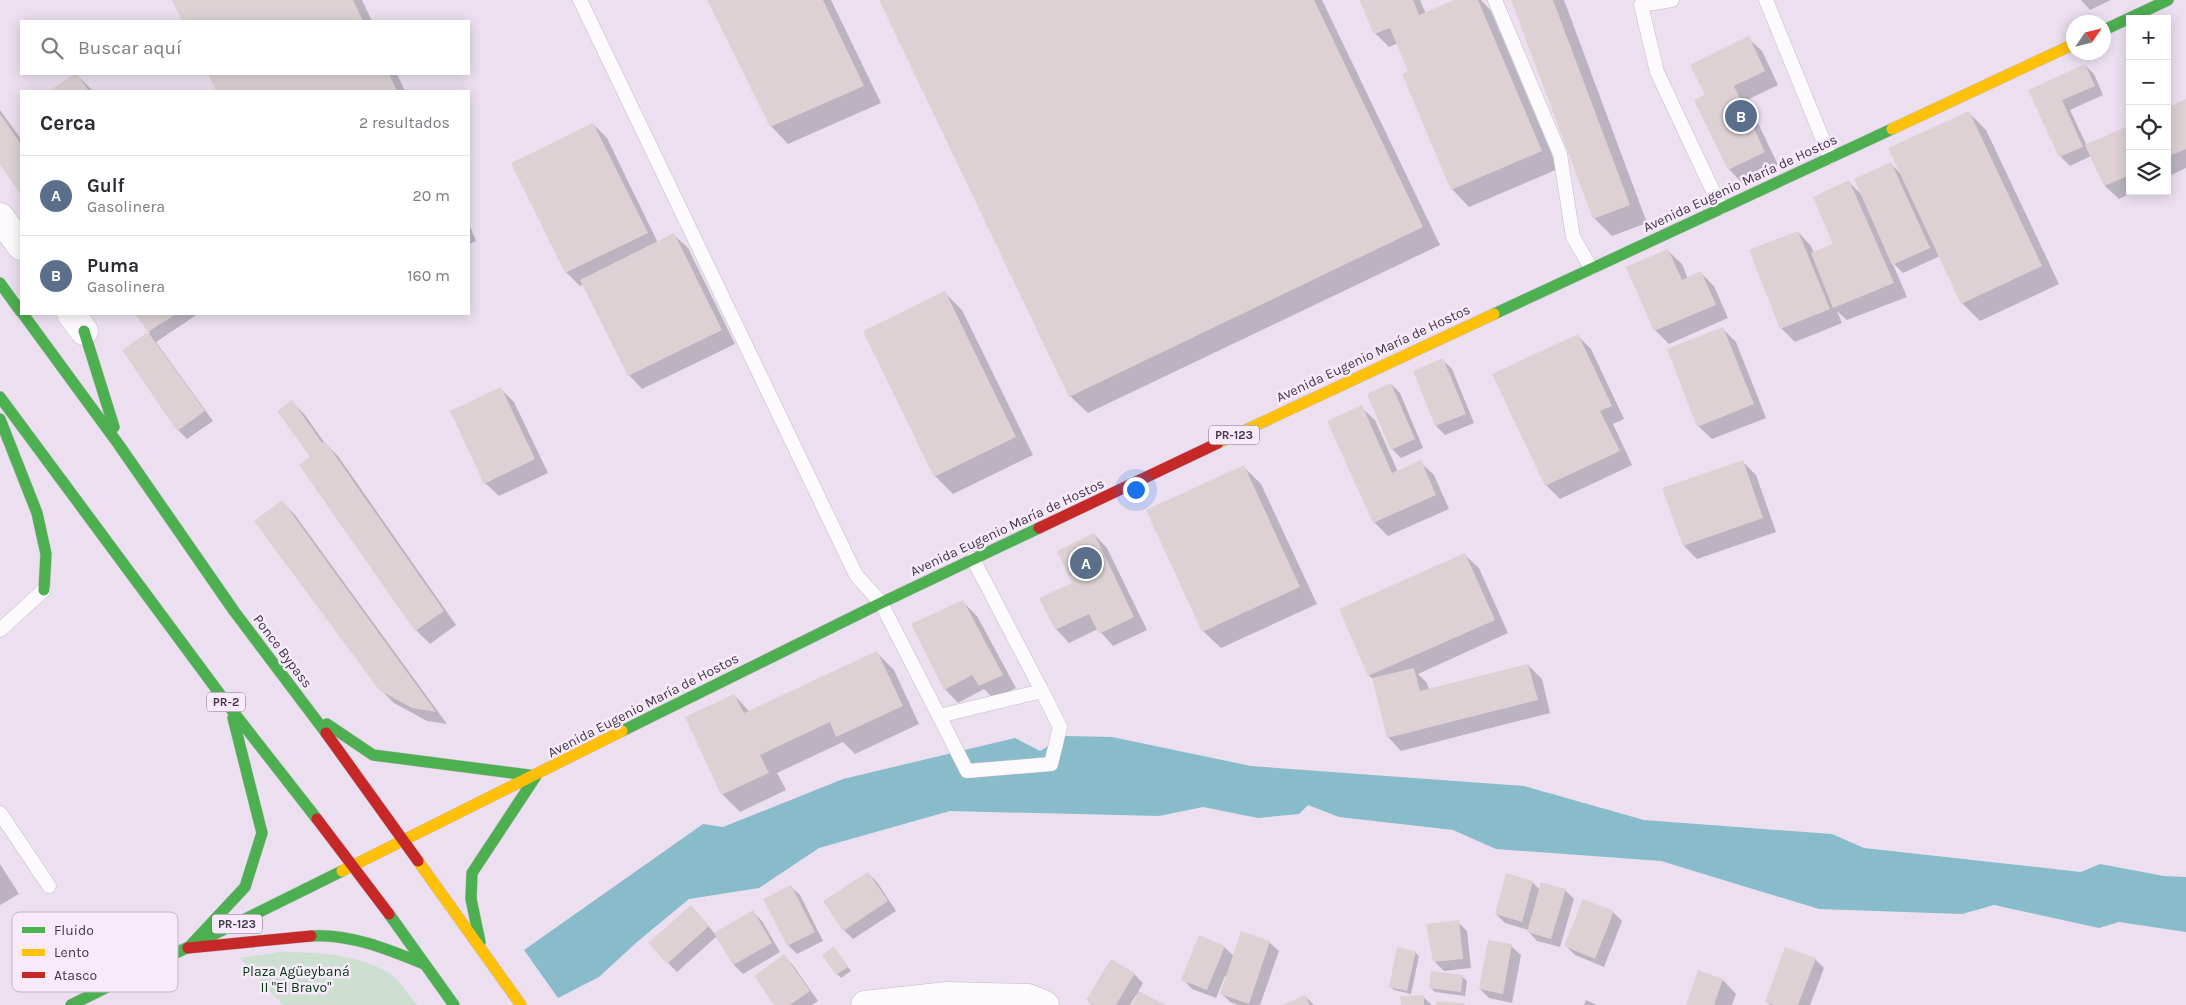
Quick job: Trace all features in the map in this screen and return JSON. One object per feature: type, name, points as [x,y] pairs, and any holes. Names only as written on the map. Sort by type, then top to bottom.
[{"type":"main road","points":[[2111,27],[2168,0]]},
{"type":"main road","name":"Avenida Eugenio María de Hostos","points":[[178,953],[882,603],[1281,413],[2066,48]]},
{"type":"main road","name":"Ponce Bypass","points":[[0,283],[20,310]]},
{"type":"main road","name":"Ponce Bypass","points":[[23,315],[119,445],[234,611],[312,714],[521,1005]]},
{"type":"main road","points":[[77,322],[119,445]]},
{"type":"main road","name":"PR-2","points":[[0,397],[231,709],[354,866],[454,1005]]},
{"type":"main road","points":[[0,420],[37,513],[46,554],[44,590]]},
{"type":"main road","points":[[188,948],[245,887],[262,833],[231,709]]},
{"type":"main road","points":[[312,714],[373,755],[536,776],[472,873],[469,885],[470,896],[482,951]]},
{"type":"main road","points":[[188,948],[327,935],[388,949],[424,964]]},
{"type":"main road","name":"Avenida Eugenio María de Hostos","points":[[71,1005],[98,992]]},
{"type":"street","points":[[0,217],[20,245]]},
{"type":"street","points":[[865,1005],[947,996],[1028,998],[1045,1005]]},
{"type":"lane","points":[[580,0],[856,575],[882,603],[967,771],[1051,764],[1060,727],[974,560]]},
{"type":"lane","points":[[1495,0],[1560,154],[1573,237],[1591,268]]},
{"type":"lane","points":[[1672,0],[1642,4],[1657,72],[1721,208]]},
{"type":"lane","points":[[1766,0],[1830,158]]},
{"type":"lane","points":[[0,630],[44,590]]},
{"type":"lane","points":[[938,716],[1042,691]]},
{"type":"lane","points":[[0,812],[49,886]]},
{"type":"green space","name":"Plaza Agüeybaná II \"El Bravo\"","points":[[280,952],[323,954],[352,958],[380,968],[399,981],[417,1005],[283,1005],[240,958]]},
{"type":"water","points":[[1065,736],[1112,737],[1251,766],[1524,786],[1644,820],[1832,834],[1864,848],[2081,872],[2100,864],[2164,876],[2186,877],[2186,932],[2119,922],[2099,928],[1994,905],[1962,914],[1819,909],[1661,861],[1496,849],[1453,830],[1339,817],[1308,805],[1299,814],[1258,818],[1203,807],[1159,816],[950,811],[819,848],[759,888],[689,899],[637,942],[599,977],[558,998],[524,950],[703,824],[723,827],[843,779],[1015,738],[1040,751]]},
{"type":"building","points":[[172,0],[353,0],[363,20],[182,20]]},
{"type":"building","points":[[707,0],[823,0],[864,86],[770,127]]},
{"type":"building","points":[[879,0],[1314,0],[1423,227],[1069,397]]},
{"type":"building","points":[[1359,0],[1413,0],[1419,15],[1454,0],[1478,0],[1542,151],[1451,190],[1402,74],[1408,71],[1390,28],[1374,34]]},
{"type":"building","points":[[1511,0],[1553,0],[1630,205],[1593,219]]},
{"type":"building","points":[[1749,36],[1765,71],[1734,86],[1765,152],[1728,170],[1694,100],[1705,95],[1690,65]]},
{"type":"building","points":[[2085,64],[2095,86],[2062,100],[2083,147],[2059,157],[2028,90]]},
{"type":"building","points":[[73,75],[78,75],[88,90],[50,90]]},
{"type":"building","points":[[208,75],[389,75],[397,90],[216,90]]},
{"type":"building","points":[[2186,99],[2186,149],[2171,155],[2171,150],[2171,106]]},
{"type":"building","points":[[1969,111],[2042,266],[1961,304],[1888,148]]},
{"type":"building","points":[[0,114],[20,143],[20,194],[0,165]]},
{"type":"building","points":[[593,123],[648,233],[565,273],[511,163]]},
{"type":"building","points":[[2126,127],[2126,177],[2104,186],[2085,145]]},
{"type":"building","points":[[1891,162],[1930,248],[1892,265],[1854,179]]},
{"type":"building","points":[[1849,180],[1894,283],[1833,308],[1811,253],[1833,244],[1813,197]]},
{"type":"building","points":[[1798,231],[1830,309],[1780,329],[1749,250]]},
{"type":"building","points":[[674,233],[722,330],[628,376],[580,280]]},
{"type":"building","points":[[1668,249],[1682,280],[1701,271],[1716,305],[1654,331],[1626,267]]},
{"type":"building","points":[[945,291],[1016,437],[934,477],[863,331]]},
{"type":"building","points":[[136,315],[174,315],[148,332]]},
{"type":"building","points":[[1723,327],[1754,404],[1697,427],[1667,349]]},
{"type":"building","points":[[148,332],[205,411],[177,431],[122,350]]},
{"type":"building","points":[[1578,334],[1612,406],[1600,411],[1620,451],[1545,486],[1492,374]]},
{"type":"building","points":[[1443,358],[1466,414],[1435,426],[1413,371]]},
{"type":"building","points":[[1391,383],[1415,439],[1391,450],[1367,394]]},
{"type":"building","points":[[501,387],[535,459],[484,484],[450,411]]},
{"type":"building","points":[[292,400],[322,443],[325,441],[444,611],[415,631],[299,465],[310,457],[277,411]]},
{"type":"building","points":[[1362,405],[1392,473],[1421,460],[1436,495],[1373,523],[1327,421]]},
{"type":"building","points":[[1743,460],[1763,518],[1683,546],[1662,488]]},
{"type":"building","points":[[1244,465],[1300,587],[1202,632],[1146,510]]},
{"type":"building","points":[[282,500],[436,712],[412,708],[379,690],[254,521]]},
{"type":"building","points":[[1094,533],[1134,617],[1099,634],[1089,614],[1055,630],[1039,598],[1072,583],[1057,551]]},
{"type":"building","points":[[1465,553],[1495,620],[1368,676],[1339,609]]},
{"type":"building","points":[[963,600],[1003,675],[979,686],[972,675],[944,690],[911,624]]},
{"type":"building","points":[[877,651],[903,706],[836,737],[830,722],[760,755],[769,773],[721,795],[685,717],[734,694],[744,713]]},
{"type":"building","points":[[1528,664],[1538,700],[1387,738],[1372,678],[1414,668],[1420,691]]},
{"type":"building","points":[[868,872],[888,901],[843,931],[823,901]]},
{"type":"building","points":[[1506,873],[1533,881],[1522,922],[1495,914]]},
{"type":"building","points":[[1541,882],[1566,889],[1551,939],[1527,932]]},
{"type":"building","points":[[791,885],[815,932],[787,946],[763,899]]},
{"type":"building","points":[[1583,899],[1614,911],[1595,959],[1564,946]]},
{"type":"building","points":[[691,905],[709,926],[667,964],[648,943]]},
{"type":"building","points":[[753,910],[772,943],[733,965],[714,933]]},
{"type":"building","points":[[1459,920],[1463,959],[1433,962],[1426,924]]},
{"type":"building","points":[[1241,931],[1270,941],[1249,1004],[1220,994]]},
{"type":"building","points":[[1199,935],[1225,946],[1207,990],[1181,980]]},
{"type":"building","points":[[1488,940],[1512,944],[1503,994],[1479,989]]},
{"type":"building","points":[[834,946],[848,967],[836,975],[822,955]]},
{"type":"building","points":[[1397,947],[1416,951],[1407,991],[1389,987]]},
{"type":"building","points":[[1785,947],[1816,958],[1798,1005],[1774,1005],[1765,1002]]},
{"type":"building","points":[[784,954],[810,991],[790,1005],[774,1005],[754,976]]},
{"type":"building","points":[[1111,959],[1135,973],[1116,1005],[1093,1005],[1086,1000]]},
{"type":"building","points":[[1698,970],[1723,979],[1714,1005],[1686,1005]]},
{"type":"building","points":[[1431,971],[1463,975],[1461,992],[1429,988]]},
{"type":"building","points":[[1139,991],[1166,1005],[1132,1005]]},
{"type":"building","points":[[1305,995],[1310,1005],[1282,1005]]},
{"type":"building","points":[[1424,995],[1424,1005],[1401,1005],[1400,996]]},
{"type":"building","points":[[1436,1001],[1465,1003],[1465,1005],[1436,1005]]},
{"type":"traffic: fast","points":[[2111,27],[2168,0]]},
{"type":"traffic: fast","points":[[1494,314],[1892,129]]},
{"type":"traffic: fast","points":[[0,283],[20,311]]},
{"type":"traffic: fast","points":[[24,315],[119,445],[234,611],[326,733]]},
{"type":"traffic: fast","points":[[84,331],[114,427]]},
{"type":"traffic: fast","points":[[0,397],[231,709],[317,819]]},
{"type":"traffic: fast","points":[[0,419],[37,513],[46,554],[44,590]]},
{"type":"traffic: fast","points":[[622,731],[881,603],[1039,528]]},
{"type":"traffic: fast","points":[[188,948],[245,887],[262,833],[233,718]]},
{"type":"traffic: fast","points":[[327,724],[373,755],[536,776],[472,873],[471,899],[480,942]]},
{"type":"traffic: fast","points":[[178,952],[342,871]]},
{"type":"traffic: fast","points":[[389,914],[454,1005]]},
{"type":"traffic: fast","points":[[311,936],[340,937],[354,940],[383,948],[424,964]]},
{"type":"traffic: fast","points":[[71,1005],[97,992]]},
{"type":"traffic: slow","points":[[1892,129],[2066,48]]},
{"type":"traffic: slow","points":[[1218,443],[1494,314]]},
{"type":"traffic: slow","points":[[342,871],[622,731]]},
{"type":"traffic: slow","points":[[418,861],[521,1005]]},
{"type":"traffic: jam","points":[[1039,528],[1218,443]]},
{"type":"traffic: jam","points":[[326,733],[418,861]]},
{"type":"traffic: jam","points":[[317,819],[389,914]]},
{"type":"traffic: jam","points":[[188,948],[311,936]]},
{"type":"place","name":"Puma","points":[[1741,116]]},
{"type":"place","name":"Gulf","points":[[1086,563]]}]
